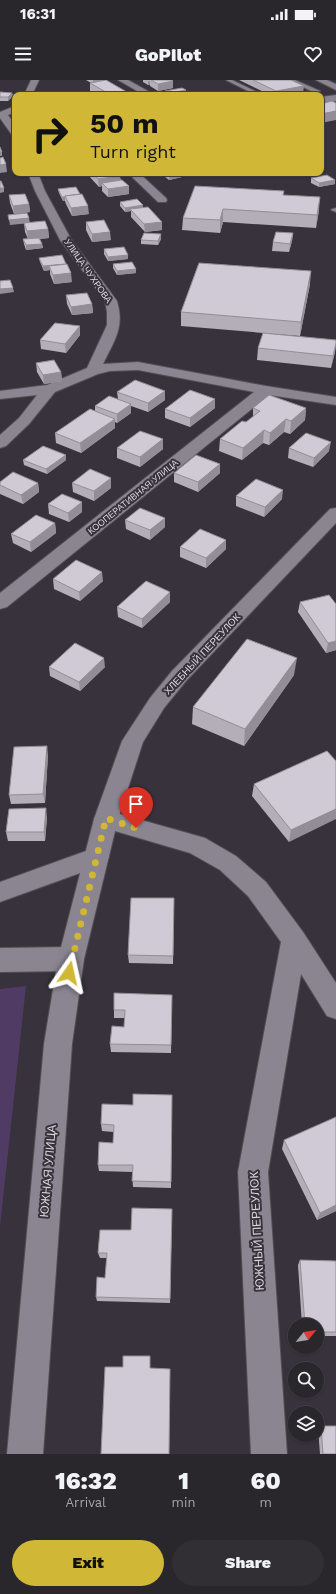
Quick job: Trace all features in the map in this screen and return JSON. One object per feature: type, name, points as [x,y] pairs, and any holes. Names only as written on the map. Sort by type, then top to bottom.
[{"type":"street","points":[[29,92],[35,80]]},
{"type":"street","points":[[122,80],[145,92]]},
{"type":"street","points":[[320,80],[336,87]]},
{"type":"street","points":[[324,100],[336,98]]},
{"type":"street","points":[[1,115],[12,110]]},
{"type":"street","points":[[1,115],[6,118],[12,128]]},
{"type":"street","name":"УЛИЦА ЧУХРОВА","points":[[34,176],[40,191],[66,240],[111,301],[114,312],[114,325],[93,371]]},
{"type":"street","points":[[136,176],[162,200]]},
{"type":"street","points":[[0,395],[50,389],[93,371],[110,367],[138,366],[266,390],[336,400]]},
{"type":"street","points":[[0,444],[24,421],[50,389]]},
{"type":"street","name":"КООПЕРАТИВНАЯ УЛИЦА","points":[[0,603],[266,390]]},
{"type":"street","name":"ХЛЕБНЫЙ ПЕРЕУЛОК","points":[[72,959],[106,818],[133,741],[157,704],[179,676],[336,513]]},
{"type":"street","points":[[106,818],[197,845],[228,863],[257,889],[294,940],[336,1007]]},
{"type":"street","points":[[0,892],[97,857]]},
{"type":"street","name":"ЮЖНЫЙ ПЕРЕУЛОК","points":[[269,1454],[253,1172],[294,940]]},
{"type":"street","points":[[0,960],[72,959]]},
{"type":"street","name":"ЮЖНАЯ УЛИЦА","points":[[25,1454],[58,1044],[72,959]]},
{"type":"lane","points":[[228,80],[254,92]]},
{"type":"lane","points":[[291,80],[316,91],[311,92]]},
{"type":"shaded area","points":[[26,986],[0,1227],[0,989]]},
{"type":"building","points":[[106,80],[127,92],[106,92],[90,83]]},
{"type":"building","points":[[151,80],[171,80],[173,81],[158,84]]},
{"type":"building","points":[[253,80],[291,80],[304,86],[276,91]]},
{"type":"building","points":[[182,88],[186,90],[175,92],[165,91]]},
{"type":"building","points":[[0,92],[12,93],[8,97],[0,97]]},
{"type":"building","points":[[332,101],[336,103],[336,111],[324,113],[324,103]]},
{"type":"building","points":[[3,157],[6,164],[0,165],[0,158]]},
{"type":"building","points":[[327,175],[335,180],[319,183],[311,178],[324,176]]},
{"type":"building","points":[[96,176],[120,176],[98,179]]},
{"type":"building","points":[[122,180],[129,186],[108,189],[102,183]]},
{"type":"building","points":[[1,181],[4,188],[0,188]]},
{"type":"building","points":[[195,186],[284,191],[283,195],[320,197],[317,215],[223,209],[220,220],[183,218]]},
{"type":"building","points":[[76,187],[80,194],[65,197],[62,197],[58,189]]},
{"type":"building","points":[[25,194],[29,204],[13,206],[9,195]]},
{"type":"building","points":[[82,194],[88,206],[71,208],[65,196]]},
{"type":"building","points":[[137,199],[143,205],[125,208],[120,202]]},
{"type":"building","points":[[148,207],[162,222],[144,224],[130,209]]},
{"type":"building","points":[[27,213],[29,218],[9,220],[8,215]]},
{"type":"building","points":[[104,220],[110,232],[92,234],[86,222]]},
{"type":"building","points":[[45,221],[48,229],[27,231],[24,223]]},
{"type":"building","points":[[276,232],[293,233],[290,244],[273,242]]},
{"type":"building","points":[[144,233],[161,234],[158,241],[141,240]]},
{"type":"building","points":[[39,238],[42,244],[26,245],[23,239]]},
{"type":"building","points":[[124,247],[128,255],[108,257],[104,249]]},
{"type":"building","points":[[62,255],[66,264],[43,266],[39,258]]},
{"type":"building","points":[[132,262],[136,269],[117,271],[113,264]]},
{"type":"building","points":[[199,263],[311,271],[301,322],[181,312]]},
{"type":"building","points":[[67,264],[71,273],[53,275],[49,266]]},
{"type":"building","points":[[10,280],[13,288],[0,289],[0,281]]},
{"type":"building","points":[[87,293],[92,304],[71,307],[66,295]]},
{"type":"building","points":[[55,323],[80,326],[65,344],[40,340]]},
{"type":"building","points":[[263,333],[336,340],[333,356],[258,348]]},
{"type":"building","points":[[54,360],[61,372],[43,375],[36,363]]},
{"type":"building","points":[[135,380],[165,391],[148,403],[117,392]]},
{"type":"building","points":[[190,390],[215,399],[190,418],[165,409]]},
{"type":"building","points":[[269,395],[306,408],[291,421],[286,419],[270,433],[264,430],[243,448],[220,439],[242,421],[246,422],[260,411],[253,408]]},
{"type":"building","points":[[109,396],[131,404],[117,414],[95,406]]},
{"type":"building","points":[[90,409],[115,419],[80,443],[55,433]]},
{"type":"building","points":[[140,431],[163,439],[140,457],[117,448]]},
{"type":"building","points":[[306,433],[331,442],[314,458],[289,448]]},
{"type":"building","points":[[43,446],[66,455],[46,469],[23,460]]},
{"type":"building","points":[[196,455],[220,464],[198,482],[174,473]]},
{"type":"building","points":[[90,469],[111,478],[94,491],[72,483]]},
{"type":"building","points":[[13,472],[38,483],[21,495],[0,485],[0,482]]},
{"type":"building","points":[[256,479],[283,490],[265,507],[236,496]]},
{"type":"building","points":[[62,494],[82,502],[68,513],[48,504]]},
{"type":"building","points":[[140,508],[165,518],[150,530],[125,520]]},
{"type":"building","points":[[36,515],[55,523],[30,542],[11,534]]},
{"type":"building","points":[[200,529],[226,540],[206,558],[180,547]]},
{"type":"building","points":[[76,560],[102,572],[79,592],[53,579]]},
{"type":"building","points":[[146,581],[170,592],[142,619],[117,607]]},
{"type":"building","points":[[329,595],[336,604],[336,641],[328,643],[300,602]]},
{"type":"building","points":[[247,639],[297,658],[245,729],[193,707]]},
{"type":"building","points":[[75,643],[104,658],[79,682],[49,667]]},
{"type":"building","points":[[47,746],[43,794],[9,795],[14,747]]},
{"type":"building","points":[[327,751],[336,761],[336,809],[291,830],[254,784]]},
{"type":"building","points":[[46,808],[44,832],[6,832],[9,809]]},
{"type":"building","points":[[131,898],[174,898],[173,956],[128,955]]},
{"type":"building","points":[[114,993],[172,995],[171,1045],[110,1044],[112,1026],[124,1027],[125,1010],[114,1010]]},
{"type":"building","points":[[133,1094],[172,1095],[171,1182],[132,1181],[133,1165],[98,1165],[99,1142],[113,1143],[114,1125],[101,1124],[102,1104],[133,1105]]},
{"type":"building","points":[[336,1117],[336,1205],[320,1213],[284,1140]]},
{"type":"building","points":[[132,1208],[172,1209],[170,1299],[96,1297],[97,1277],[105,1278],[107,1253],[98,1253],[100,1230],[131,1230]]},
{"type":"building","points":[[300,1260],[336,1261],[336,1332],[324,1332],[324,1318],[304,1318]]},
{"type":"building","points":[[123,1356],[150,1356],[150,1368],[170,1369],[169,1454],[101,1454],[105,1367],[123,1367]]},
{"type":"building","points":[[324,1426],[336,1426],[336,1454],[323,1454],[322,1442],[324,1442]]},
{"type":"route","points":[[69,973],[106,818],[136,828]]}]
